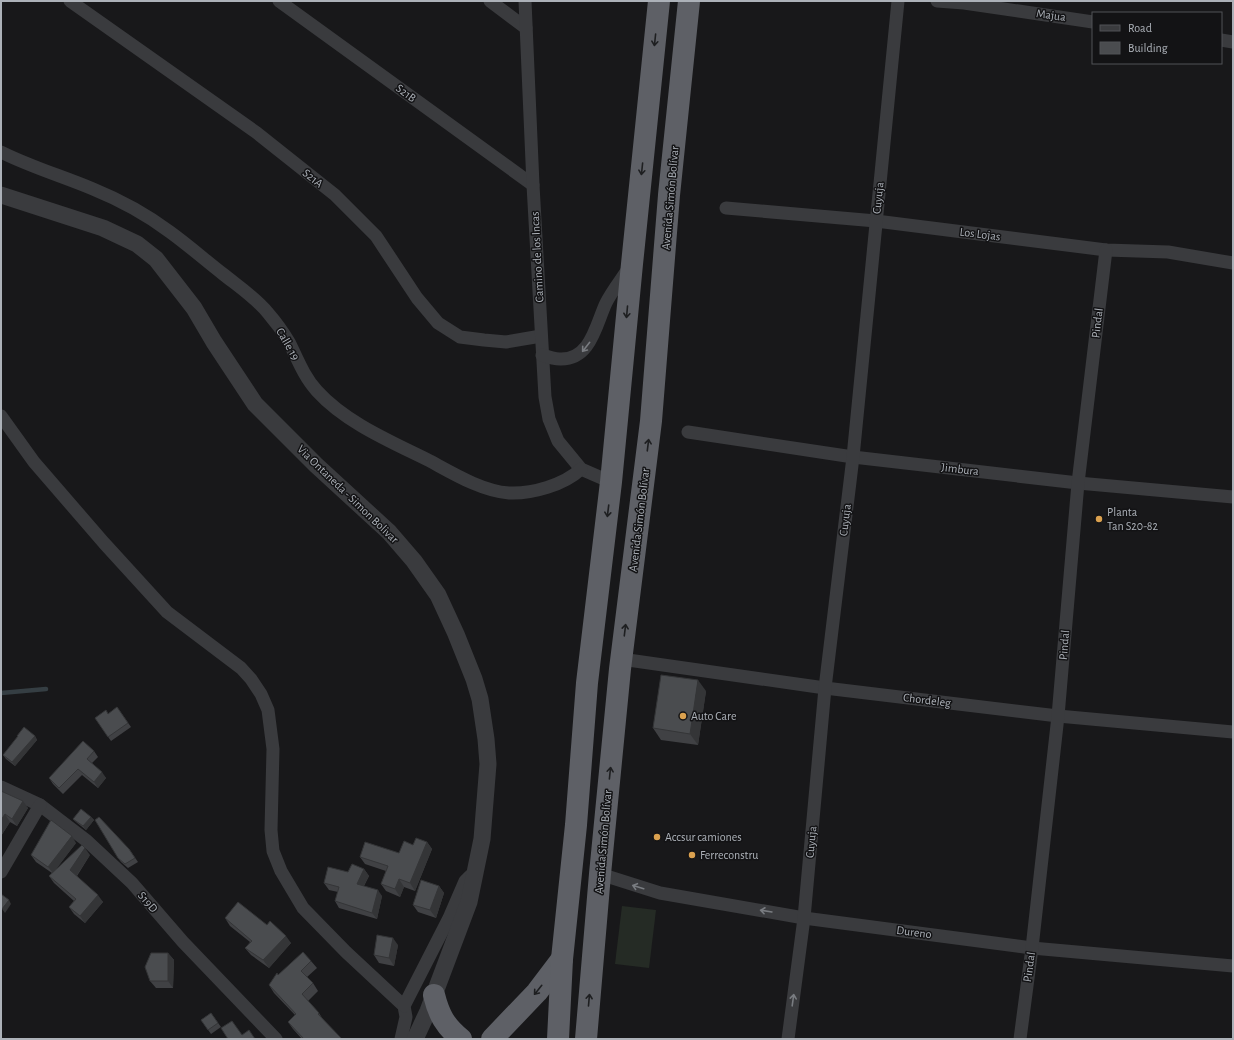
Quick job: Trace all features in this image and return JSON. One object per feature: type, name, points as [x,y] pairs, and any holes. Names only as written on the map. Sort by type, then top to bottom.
[{"type":"highway","points":[[558,1039],[562,959],[576,825],[587,683],[611,482],[659,1]]},
{"type":"highway","name":"Avenida Simón Bolívar","points":[[586,1039],[600,874],[621,660],[651,421],[669,203],[689,1]]},
{"type":"highway","points":[[492,1039],[537,992],[562,959]]},
{"type":"highway","points":[[431,1003],[441,1019],[461,1039]]},
{"type":"street","name":"S21A","points":[[70,1],[257,133],[335,195],[376,236],[417,298],[438,323],[460,336],[484,340],[506,342],[541,336]]},
{"type":"street","name":"S21B","points":[[279,1],[533,185]]},
{"type":"street","points":[[490,1],[526,28]]},
{"type":"street","name":"Camino de los Incas","points":[[525,1],[533,185],[545,397],[549,419],[558,441],[581,469],[611,482]]},
{"type":"street","name":"Cuyuja","points":[[788,1039],[804,918],[825,688],[853,457],[898,1]]},
{"type":"street","name":"Majua","points":[[936,1],[964,2],[1092,22]]},
{"type":"street","points":[[1222,40],[1233,42]]},
{"type":"street","name":"Calle 19","points":[[1,152],[39,169],[94,189],[136,209],[171,232],[268,312],[288,340],[303,371],[316,391],[349,419],[367,429],[451,472],[493,490],[510,493],[535,490],[560,483],[573,477],[581,469]]},
{"type":"street","name":"Via Ontaneda - Simon Bolivar","points":[[1,196],[103,228],[137,244],[156,260],[194,308],[214,342],[255,404],[316,465],[389,532],[414,560],[438,595],[474,678],[480,699],[488,764],[482,839],[469,902],[431,1003],[415,1039]]},
{"type":"street","name":"Los Lojas","points":[[726,208],[876,221],[1106,250],[1168,252],[1233,263]]},
{"type":"street","name":"Pindal","points":[[1020,1039],[1032,948],[1058,716],[1078,483],[1106,250]]},
{"type":"street","points":[[542,355],[561,359],[579,354],[584,350],[591,339],[607,301],[632,264]]},
{"type":"street","points":[[1,416],[34,462],[104,543],[168,612],[240,668],[251,679],[261,694],[268,710],[273,749],[271,830],[273,851],[281,872],[303,908],[346,952],[404,1006],[406,1017],[401,1039]]},
{"type":"street","name":"Jimbura","points":[[688,432],[853,457],[1078,483],[1233,497]]},
{"type":"street","name":"Chordeleg","points":[[621,660],[825,688],[1058,716],[1233,732]]},
{"type":"street","name":"S19D","points":[[1,787],[40,805],[87,841],[132,883],[183,942],[276,1039]]},
{"type":"street","points":[[1,872],[40,805]]},
{"type":"street","points":[[404,1006],[449,918],[465,881],[475,872]]},
{"type":"street","name":"Dureno","points":[[600,874],[660,894],[804,918],[1032,948],[1233,966]]},
{"type":"street","name":"Via Ontaneda - Simon Bolivar","points":[[425,1039],[431,1003]]},
{"type":"shaded area","points":[[622,906],[656,910],[649,968],[615,964]]},
{"type":"building","name":"Auto Care","points":[[661,675],[698,680],[690,734],[653,728]]},
{"type":"building","points":[[117,707],[128,723],[108,737],[95,718],[106,710],[108,714]]},
{"type":"building","points":[[24,727],[35,736],[12,762],[3,755]]},
{"type":"building","points":[[83,741],[94,751],[87,759],[102,772],[94,782],[78,769],[59,788],[49,778]]},
{"type":"building","points":[[1,791],[23,801],[12,819],[5,814],[1,820]]},
{"type":"building","points":[[81,809],[91,817],[83,826],[73,819]]},
{"type":"building","points":[[99,817],[129,849],[135,858],[125,864],[118,858],[95,820]]},
{"type":"building","points":[[51,820],[72,836],[48,867],[31,855]]},
{"type":"building","points":[[416,838],[427,842],[410,883],[399,879],[395,889],[381,884],[388,866],[360,857],[365,842],[399,853],[404,841],[413,845]]},
{"type":"building","points":[[82,845],[85,848],[70,870],[98,895],[80,916],[69,907],[76,899],[49,876]]},
{"type":"building","points":[[352,864],[364,869],[357,884],[378,890],[372,913],[335,901],[339,887],[324,883],[328,867],[348,872]]},
{"type":"building","points":[[421,880],[439,886],[430,910],[413,905]]},
{"type":"building","points":[[1,894],[9,900],[2,909],[1,908]]},
{"type":"building","points":[[238,902],[267,925],[270,921],[286,936],[263,960],[245,948],[252,941],[225,918]]},
{"type":"building","points":[[377,935],[393,938],[389,958],[374,955]]},
{"type":"building","points":[[303,952],[311,961],[301,971],[313,983],[302,994],[319,1013],[318,1014],[342,1039],[304,1039],[288,1022],[296,1014],[269,985],[277,973],[278,975]]},
{"type":"building","points":[[151,953],[168,953],[168,981],[150,981],[145,967]]},
{"type":"building","points":[[211,1013],[218,1023],[208,1030],[201,1020]]},
{"type":"building","points":[[232,1021],[242,1035],[249,1030],[255,1039],[228,1039],[221,1028]]},
{"type":"waterway","points":[[1,693],[46,689]]},
{"type":"place","name":"Planta Tan S20-82","points":[[1099,519]]},
{"type":"place","name":"Auto Care","points":[[683,716]]},
{"type":"place","name":"Accsur camiones","points":[[657,837]]},
{"type":"place","name":"Ferreconstru","points":[[692,855]]}]
